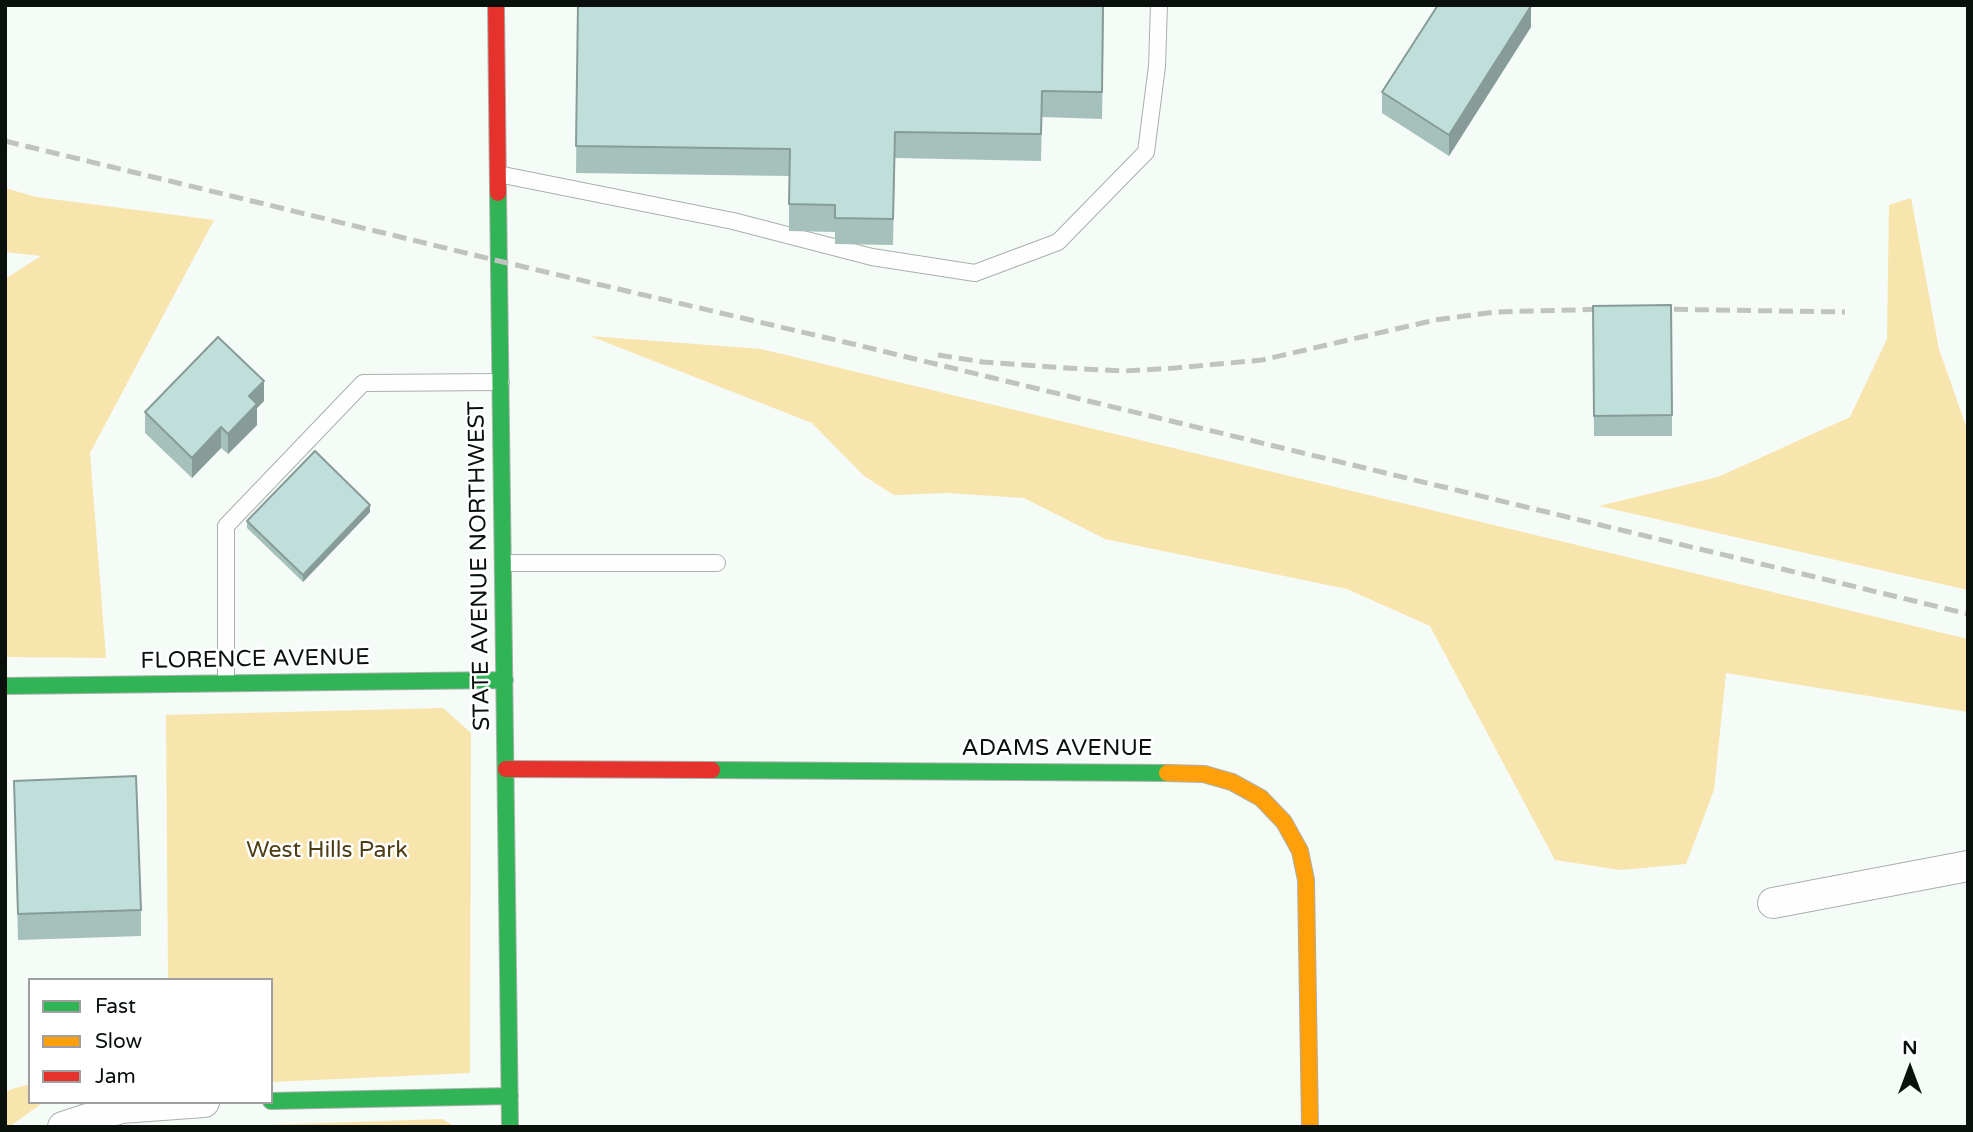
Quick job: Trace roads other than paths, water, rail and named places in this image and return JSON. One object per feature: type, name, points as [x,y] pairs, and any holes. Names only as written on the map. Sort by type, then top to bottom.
[{"type":"street","name":"STATE AVENUE NORTHWEST","points":[[496,5],[510,1127]]},
{"type":"street","name":"FLORENCE AVENUE","points":[[5,686],[505,680]]},
{"type":"street","name":"ADAMS AVENUE","points":[[506,769],[1187,773],[1204,774],[1232,782],[1261,798],[1284,822],[1300,851],[1306,880],[1310,1127]]},
{"type":"street","points":[[1773,903],[1968,866]]},
{"type":"street","points":[[273,1101],[510,1096]]},
{"type":"street","points":[[63,1127],[121,1108],[176,1104]]},
{"type":"lane","points":[[498,174],[733,221],[872,257],[975,273],[1058,242],[1146,152],[1157,66],[1159,5]]},
{"type":"lane","points":[[226,683],[226,526],[363,383],[501,382]]},
{"type":"lane","points":[[503,563],[717,563]]},
{"type":"railway","points":[[5,141],[1968,614]]},
{"type":"railway","points":[[938,355],[983,362],[1066,368],[1124,371],[1175,368],[1262,360],[1435,320],[1495,312],[1611,309]]},
{"type":"railway","points":[[1653,309],[1845,312]]},
{"type":"park label","name":"West Hills Park","points":[[327,851]]}]
